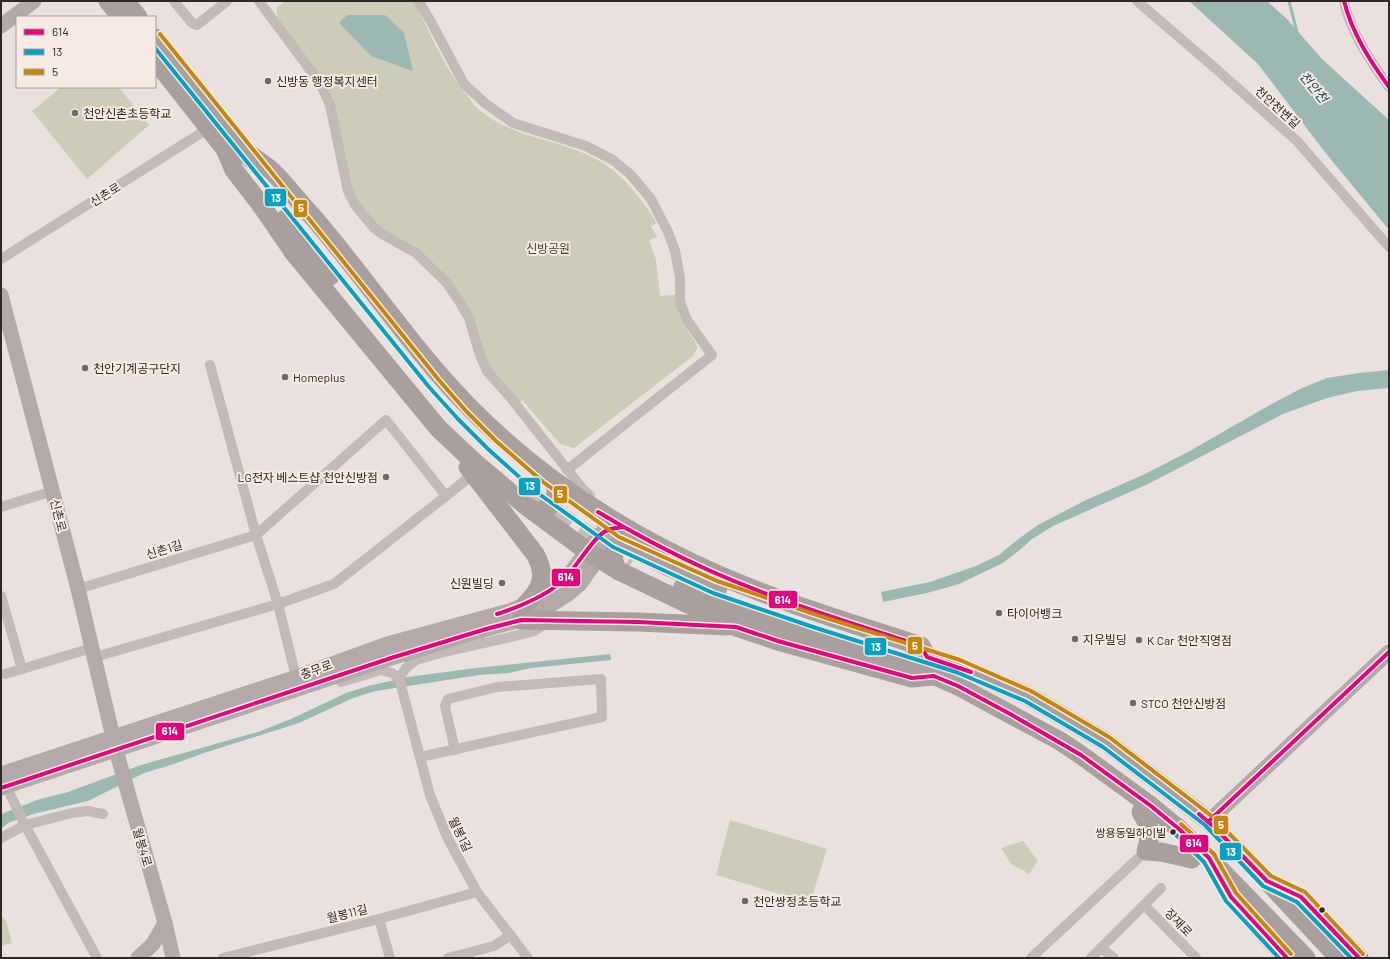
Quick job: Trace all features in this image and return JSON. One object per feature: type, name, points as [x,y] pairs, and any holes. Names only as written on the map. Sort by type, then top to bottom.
[{"type":"highway","points":[[108,1],[120,16]]},
{"type":"highway","points":[[125,1],[137,16]]},
{"type":"highway","points":[[156,39],[245,152],[272,170],[343,253],[436,372],[499,437],[541,472],[545,489],[593,555],[631,555],[721,576],[808,608],[921,646],[927,657]]},
{"type":"highway","points":[[156,61],[226,149],[241,165],[294,230],[421,391],[486,460],[545,489]]},
{"type":"highway","points":[[226,149],[234,170],[261,205],[294,253],[438,428],[535,554],[540,563],[542,580],[539,589],[523,612],[550,621],[638,622],[736,627],[778,641],[912,678],[934,676]]},
{"type":"highway","points":[[438,428],[473,461],[545,489],[598,512],[615,529],[631,555],[736,627]]},
{"type":"highway","points":[[631,555],[715,587],[818,622],[958,666],[1034,699],[1106,742],[1209,822],[1339,958]]},
{"type":"highway","points":[[631,555],[720,604],[913,666],[958,686],[1081,755],[1151,806],[1179,830],[1231,897],[1287,958]]},
{"type":"highway","points":[[1081,755],[1110,787],[1201,858],[1306,958]]},
{"type":"highway","points":[[1141,812],[1148,824],[1151,837],[1146,851],[1201,858]]},
{"type":"highway","points":[[1267,881],[1301,897],[1359,958]]},
{"type":"main road","points":[[18,16],[34,1]]},
{"type":"main road","points":[[1,26],[16,17]]},
{"type":"main road","name":"신촌로","points":[[1,295],[78,589],[115,743]]},
{"type":"main road","name":"충무로","points":[[3,783],[387,644],[509,611],[538,613],[567,595],[580,584],[593,555],[599,535],[615,529]]},
{"type":"main road","name":"충무로","points":[[115,743],[205,720],[486,628],[523,612]]},
{"type":"main road","points":[[1209,822],[1389,652]]},
{"type":"main road","name":"월봉4로","points":[[115,743],[165,923],[173,958]]},
{"type":"main road","points":[[138,958],[152,944],[165,923]]},
{"type":"street","points":[[174,1],[192,23],[197,25],[227,1]]},
{"type":"street","points":[[259,1],[320,83],[330,105],[348,191],[355,206],[374,228],[416,253],[446,282],[469,318],[480,355],[487,371],[510,398],[545,489]]},
{"type":"street","points":[[418,1],[430,20],[464,84],[486,104],[513,123],[586,146],[613,160],[631,175],[651,199],[668,232],[675,251],[680,278],[680,302],[686,320],[712,355],[545,489]]},
{"type":"street","name":"천안천변길","points":[[1137,1],[1297,141],[1389,247]]},
{"type":"street","points":[[1344,1],[1351,25],[1378,72],[1389,87]]},
{"type":"street","name":"신촌로","points":[[1,259],[209,128]]},
{"type":"street","points":[[210,365],[256,535],[278,604],[296,677]]},
{"type":"street","name":"신촌1길","points":[[78,589],[256,535],[386,420],[446,496]]},
{"type":"street","points":[[5,674],[94,653],[278,604],[334,584],[473,474]]},
{"type":"street","points":[[545,489],[582,488],[597,502],[632,526],[713,567],[740,583]]},
{"type":"street","points":[[582,488],[598,512]]},
{"type":"street","points":[[1,507],[53,491]]},
{"type":"street","points":[[1,596],[22,669]]},
{"type":"street","points":[[205,720],[225,718],[381,670],[392,673],[399,678],[406,668],[416,660],[534,631],[550,621]]},
{"type":"street","name":"월봉1길","points":[[399,678],[430,795],[448,839],[477,892],[528,958]]},
{"type":"street","points":[[420,758],[602,717],[601,679],[497,687],[448,699],[445,706],[455,750]]},
{"type":"street","points":[[3,783],[97,958]]},
{"type":"street","points":[[1,838],[24,823],[88,811],[103,814]]},
{"type":"street","points":[[1038,956],[1146,851]]},
{"type":"street","points":[[1091,958],[1161,888]]},
{"type":"street","name":"월봉11길","points":[[223,958],[236,956],[379,919],[477,892]]},
{"type":"street","name":"장재로","points":[[1144,905],[1196,958]]},
{"type":"street","points":[[379,919],[390,958]]},
{"type":"street","points":[[448,958],[494,946],[511,935]]},
{"type":"street","points":[[1101,948],[1114,958]]},
{"type":"green space","name":"신방공원","points":[[285,1],[413,1],[447,67],[476,107],[490,118],[504,126],[518,132],[577,150],[592,157],[621,177],[637,194],[657,223],[651,226],[657,237],[649,240],[656,260],[660,296],[675,295],[681,320],[698,347],[693,356],[574,448],[560,444],[522,400],[520,403],[492,371],[448,279],[439,268],[425,256],[390,235],[373,221],[359,205],[351,188],[330,97],[277,17],[277,7]]},
{"type":"green space","points":[[60,88],[120,88],[149,125],[87,179],[32,111]]},
{"type":"green space","points":[[730,820],[827,849],[810,903],[716,875]]},
{"type":"green space","points":[[1023,841],[1038,861],[1029,874],[1011,864],[1001,848]]},
{"type":"green space","points":[[1,917],[6,921],[12,943],[1,946]]},
{"type":"water","name":"천안천","points":[[1189,1],[1267,1],[1287,19],[1322,59],[1389,120],[1389,230],[1324,151],[1258,64]]},
{"type":"water","points":[[347,15],[385,15],[404,33],[413,71],[371,56],[339,23]]},
{"type":"water","points":[[1389,370],[1389,388],[1357,391],[1327,398],[1283,414],[1148,484],[1053,526],[1032,539],[1003,563],[959,584],[927,593],[883,602],[881,592],[930,582],[976,566],[999,555],[1038,525],[1084,501],[1145,474],[1188,452],[1300,389],[1327,378]]},
{"type":"water","points":[[610,654],[611,660],[531,668],[509,673],[479,675],[376,691],[353,698],[299,723],[144,773],[88,801],[33,814],[8,823],[1,829],[1,815],[37,800],[68,792],[141,765],[258,732],[291,719],[346,693],[368,686],[408,677],[476,668]]},
{"type":"waterway","points":[[1289,1],[1297,32]]},
{"type":"tunnel","points":[[532,496],[586,534],[632,562]]},
{"type":"transit line","name":"614","points":[[1344,1],[1347,13],[1362,46],[1389,87]]},
{"type":"transit line","name":"5","points":[[160,34],[438,379],[466,411],[496,441],[543,482],[619,537],[717,581],[820,616],[960,660],[1031,691],[1109,737],[1213,817],[1271,876],[1305,892],[1363,954]]},
{"type":"transit line","name":"13","points":[[156,49],[429,387],[488,449],[535,491],[613,547],[713,593],[816,628],[956,672],[1025,701],[1103,747],[1205,825],[1263,886],[1297,902],[1351,958]]},
{"type":"transit line","name":"614","points":[[598,512],[665,549],[706,569],[759,591],[812,610],[921,646],[927,657],[971,672]]},
{"type":"transit line","name":"614","points":[[497,614],[529,602],[551,590],[564,579],[602,533],[610,529],[623,527]]},
{"type":"transit line","name":"614","points":[[1,788],[391,658],[521,620],[638,622],[736,627],[778,641],[912,678],[934,676],[958,686],[1012,715],[1081,755],[1151,806],[1179,829],[1209,858],[1231,897],[1287,958]]},
{"type":"transit line","name":"614","points":[[1209,821],[1389,652]]},
{"type":"transit line","name":"614","points":[[1199,814],[1213,826],[1267,881],[1301,897],[1359,958]]},
{"type":"transit line","name":"5","points":[[1181,824],[1214,854],[1236,893],[1291,954]]},
{"type":"transit line","name":"13","points":[[1173,832],[1204,862],[1226,901],[1279,958]]},
{"type":"place","name":"신방동 행정복지센터","points":[[268,81]]},
{"type":"place","name":"천안신촌초등학교","points":[[75,113]]},
{"type":"place","name":"천안기계공구단지","points":[[85,368]]},
{"type":"place","name":"Homeplus","points":[[285,377]]},
{"type":"place","name":"LG전자 베스트샵 천안신방점","points":[[386,477]]},
{"type":"place","name":"신원빌딩","points":[[502,583]]},
{"type":"place","name":"타이어뱅크","points":[[999,613]]},
{"type":"place","name":"지우빌딩","points":[[1075,639]]},
{"type":"place","name":"K Car 천안직영점","points":[[1139,640]]},
{"type":"place","name":"STCO 천안신방점","points":[[1133,703]]},
{"type":"place","name":"쌍용동일하이빌","points":[[1173,832]]},
{"type":"place","name":"천안쌍정초등학교","points":[[745,901]]}]
